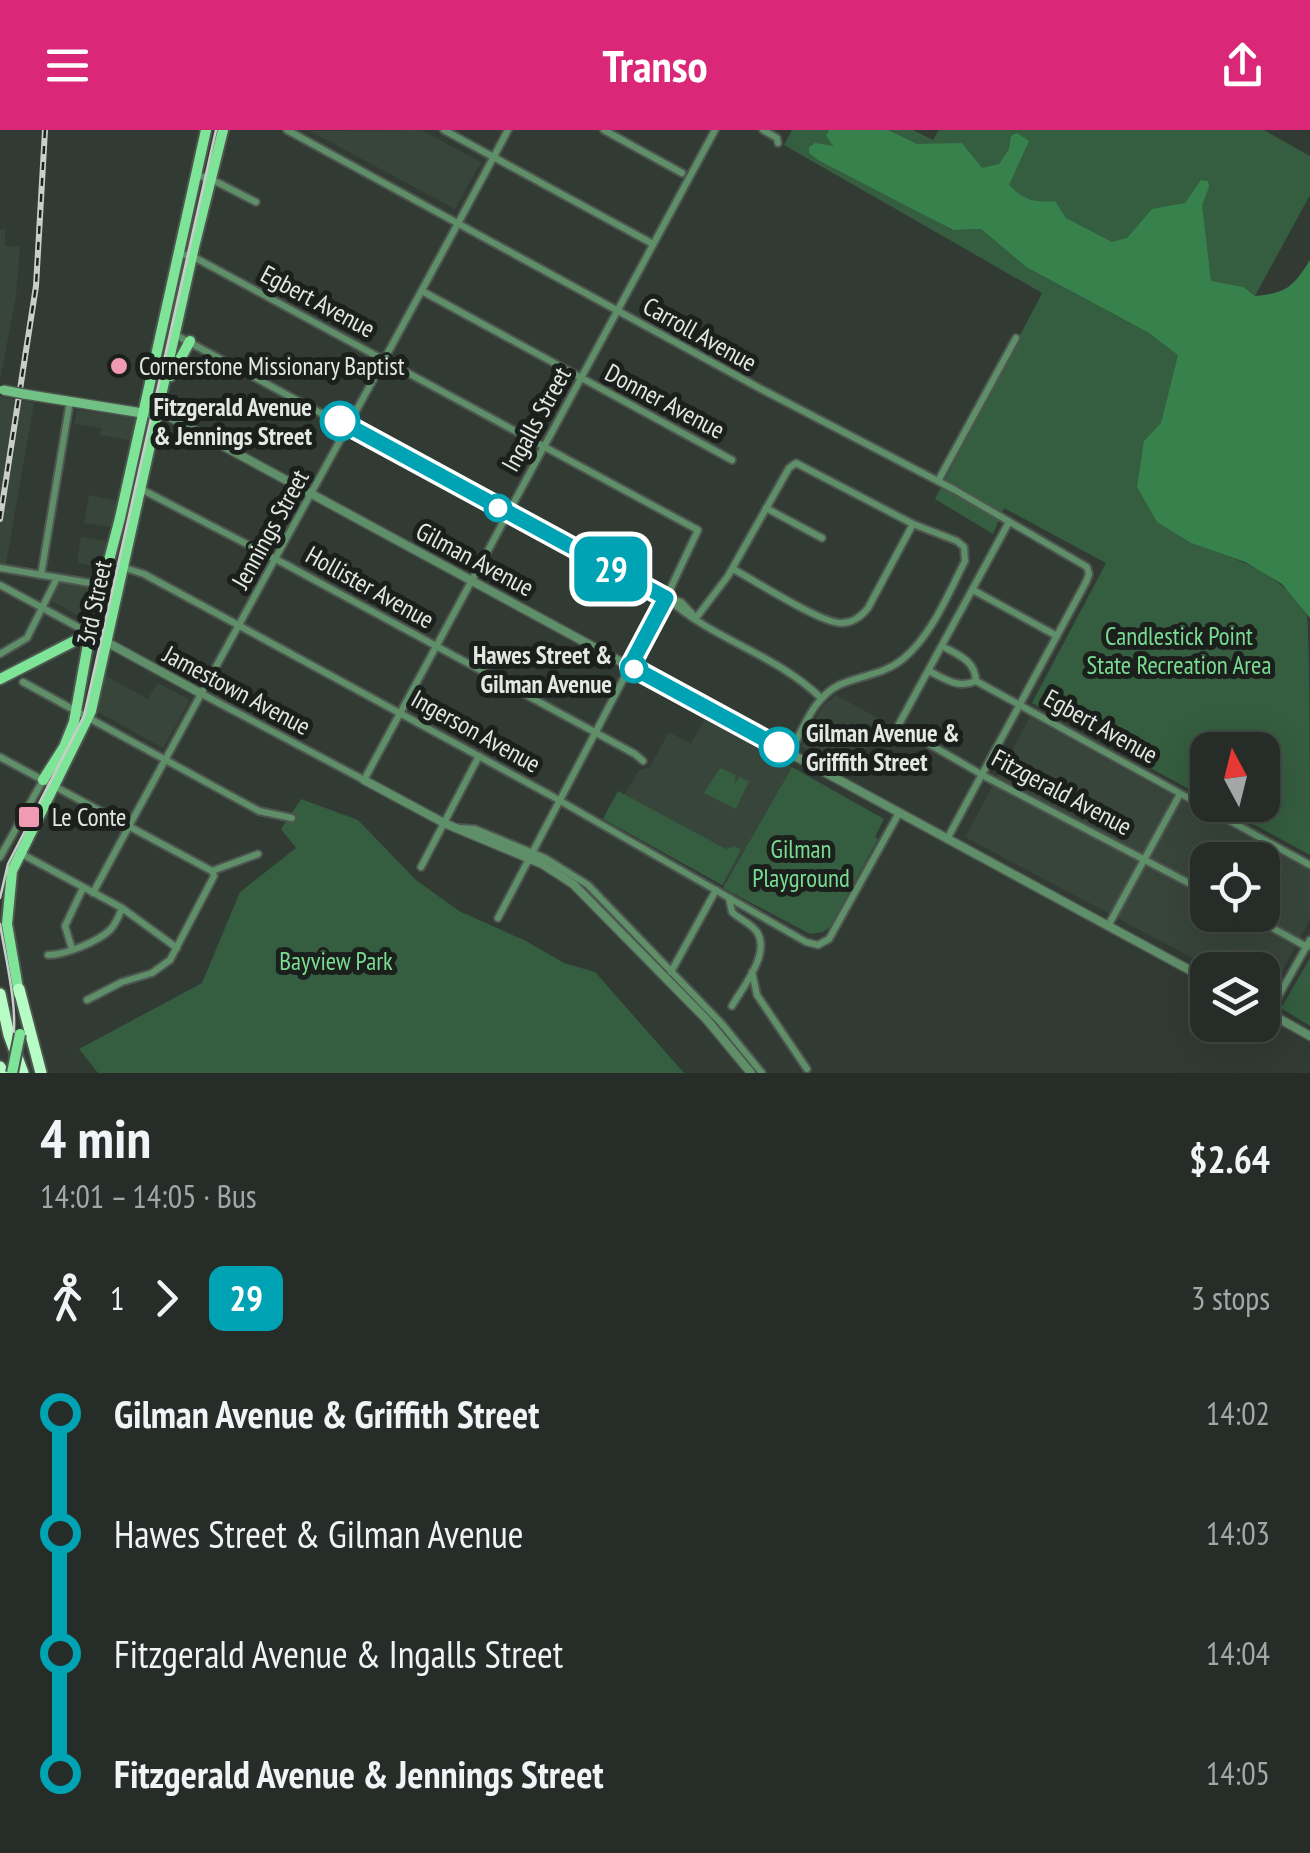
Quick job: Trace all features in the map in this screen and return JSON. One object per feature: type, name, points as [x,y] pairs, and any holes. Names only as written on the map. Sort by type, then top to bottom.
[{"type":"highway","points":[[19,989],[41,1073]]},
{"type":"highway","points":[[0,994],[23,1073]]},
{"type":"main road","name":"3rd Street","points":[[12,1073],[20,1034],[19,989],[6,911],[12,872],[88,718],[176,334],[196,175],[206,130]]},
{"type":"main road","name":"3rd Street","points":[[42,780],[64,746],[76,712],[90,633],[162,330],[223,130]]},
{"type":"main road","points":[[164,390],[190,342]]},
{"type":"main road","points":[[2,390],[142,413]]},
{"type":"main road","points":[[0,680],[90,633]]},
{"type":"street","name":"Carroll Avenue","points":[[287,130],[301,133],[457,224],[1078,560],[1087,566],[1089,574],[1056,636]]},
{"type":"street","points":[[444,130],[653,244]]},
{"type":"street","name":"Jennings Street","points":[[92,893],[313,494],[508,130]]},
{"type":"street","points":[[604,130],[682,172]]},
{"type":"street","name":"Ingalls Street","points":[[364,780],[715,130]]},
{"type":"street","points":[[763,130],[778,140]]},
{"type":"street","points":[[196,175],[256,202]]},
{"type":"street","name":"Egbert Avenue","points":[[186,255],[698,530],[666,598]]},
{"type":"street","name":"Donner Avenue","points":[[421,290],[732,460]]},
{"type":"street","points":[[162,330],[176,334],[666,598],[794,675],[821,698]]},
{"type":"street","points":[[938,481],[1016,338]]},
{"type":"street","points":[[41,575],[70,402]]},
{"type":"street","name":"Gilman Avenue","points":[[142,413],[166,415],[1190,970]]},
{"type":"street","points":[[696,618],[732,568],[788,468],[799,463],[912,524],[961,544],[966,550],[965,561],[912,651],[886,670],[838,686],[821,698],[790,753]]},
{"type":"street","name":"Hollister Avenue","points":[[126,484],[437,646],[643,761]]},
{"type":"street","points":[[766,508],[822,538]]},
{"type":"street","points":[[929,671],[1009,522]]},
{"type":"street","points":[[732,568],[828,621],[846,623],[868,608],[912,524]]},
{"type":"street","name":"Ingerson Avenue","points":[[109,563],[144,574],[479,756],[806,942],[818,945],[831,936],[898,813]]},
{"type":"street","points":[[0,568],[103,585]]},
{"type":"street","points":[[0,654],[26,638],[57,578]]},
{"type":"street","name":"Jamestown Avenue","points":[[0,585],[443,822],[530,855],[582,892],[669,975],[762,1073]]},
{"type":"street","points":[[946,839],[1056,636],[973,590]]},
{"type":"street","points":[[498,918],[666,598]]},
{"type":"street","name":"Egbert Avenue","points":[[942,646],[974,667],[976,681]]},
{"type":"street","name":"Egbert Avenue","points":[[929,671],[952,683],[976,681],[1310,865]]},
{"type":"street","name":"Fitzgerald Avenue","points":[[929,671],[898,726],[1190,882]]},
{"type":"street","points":[[23,682],[259,811],[292,818]]},
{"type":"street","points":[[420,867],[479,756]]},
{"type":"street","points":[[0,757],[212,872]]},
{"type":"street","points":[[0,857],[42,780]]},
{"type":"street","points":[[1108,926],[1180,794]]},
{"type":"street","points":[[19,853],[122,908],[177,948]]},
{"type":"street","points":[[212,872],[258,854]]},
{"type":"street","points":[[87,1000],[122,982],[152,973],[170,960],[213,881],[212,872]]},
{"type":"street","points":[[72,949],[65,926],[84,888]]},
{"type":"street","points":[[669,975],[716,890]]},
{"type":"street","points":[[729,898],[732,912],[760,937],[761,949],[732,1006]]},
{"type":"street","points":[[48,956],[105,934],[114,927],[122,908]]},
{"type":"street","points":[[1280,930],[1308,944],[1280,989]]},
{"type":"street","points":[[754,966],[754,990],[808,1069]]},
{"type":"street","points":[[1280,1019],[1310,1036]]},
{"type":"street","name":"Jamestown Avenue","points":[[719,1026],[751,1073]]},
{"type":"shaded area","points":[[421,130],[481,162],[455,209],[310,131]]},
{"type":"shaded area","points":[[829,130],[888,130],[917,144],[962,143],[982,168],[999,164],[1009,149],[1011,136],[1017,133],[1029,141],[1009,185],[1030,199],[1055,201],[1066,218],[1112,242],[1127,238],[1152,209],[1185,203],[1201,180],[1208,181],[1202,205],[1211,281],[1243,287],[1255,296],[1275,293],[1294,282],[1310,260],[1310,618],[1282,584],[1245,562],[1191,543],[1157,522],[1137,487],[1144,441],[1161,423],[1178,355],[1149,333],[1026,267],[981,229],[953,230],[818,160],[809,153],[809,147],[815,143],[833,146],[826,135]]},
{"type":"shaded area","points":[[0,229],[5,229],[5,246],[20,247],[16,297],[0,380]]},
{"type":"shaded area","points":[[0,397],[34,403],[6,564],[0,563]]},
{"type":"shaded area","points":[[77,410],[135,417],[133,441],[100,435],[101,428],[74,424]]},
{"type":"shaded area","points":[[89,495],[119,501],[113,527],[84,523]]},
{"type":"shaded area","points":[[81,537],[110,542],[105,568],[77,563]]},
{"type":"shaded area","points":[[60,582],[97,588],[88,621],[52,601]]},
{"type":"shaded area","points":[[106,676],[148,699],[158,683],[190,700],[163,748],[98,712]]},
{"type":"shaded area","points":[[836,695],[881,720],[865,750],[856,746],[843,770],[801,747],[822,707]]},
{"type":"shaded area","points":[[1030,717],[1190,805],[1190,822],[1221,822],[1257,842],[1190,842],[1190,932],[1280,932],[1280,854],[1310,871],[1310,919],[1280,976],[1280,952],[1190,952],[1190,957],[965,837]]},
{"type":"shaded area","points":[[705,719],[792,767],[724,886],[603,819],[618,791],[625,794],[638,771],[650,767],[669,732],[691,744]]},
{"type":"green space","name":"Candlestick Point State Recreation Area","points":[[792,130],[854,130],[834,140],[827,159],[952,230],[981,229],[1026,267],[1149,333],[1179,355],[1161,424],[1144,441],[1191,543],[1271,577],[1297,600],[1307,615],[1310,855],[1249,822],[1280,822],[1280,732],[1190,732],[1190,790],[1032,703],[1106,563],[1004,508],[993,534],[935,499],[1042,293],[784,145]]},
{"type":"green space","points":[[865,130],[913,130],[933,140],[939,130],[1264,130],[1310,156],[1310,195],[1255,296],[1207,301],[1064,223],[1055,201],[1023,199]]},
{"type":"green space","name":"Gilman Playground","points":[[792,767],[884,819],[875,837],[878,839],[830,927],[810,934],[723,888]]},
{"type":"green space","points":[[720,768],[736,775],[734,785],[739,777],[749,781],[736,809],[704,793]]},
{"type":"green space","points":[[618,791],[726,849],[734,846],[741,850],[722,885],[603,819]]},
{"type":"green space","name":"Bayview Park","points":[[301,799],[358,820],[416,880],[459,911],[564,963],[595,972],[684,1073],[98,1073],[79,1049],[202,983],[240,892],[296,848],[281,829]]},
{"type":"green space","points":[[1310,958],[1310,1026],[1281,1008]]},
{"type":"tram line","points":[[0,898],[8,864],[84,716],[216,130]]},
{"type":"tram line","points":[[0,924],[14,1016],[8,1073]]},
{"type":"railway","points":[[0,519],[36,286],[45,130]]},
{"type":"bus line","name":"29","points":[[340,421],[666,598],[630,666],[779,747]]},
{"type":"place","name":"Cornerstone Missionary Baptist","points":[[119,366]]},
{"type":"place","name":"Fitzgerald Avenue & Jennings Street","points":[[340,421]]},
{"type":"place","name":"Hawes Street & Gilman Avenue","points":[[634,669]]},
{"type":"place","name":"Gilman Avenue & Griffith Street","points":[[779,747]]},
{"type":"place","name":"Le Conte","points":[[29,817]]}]
